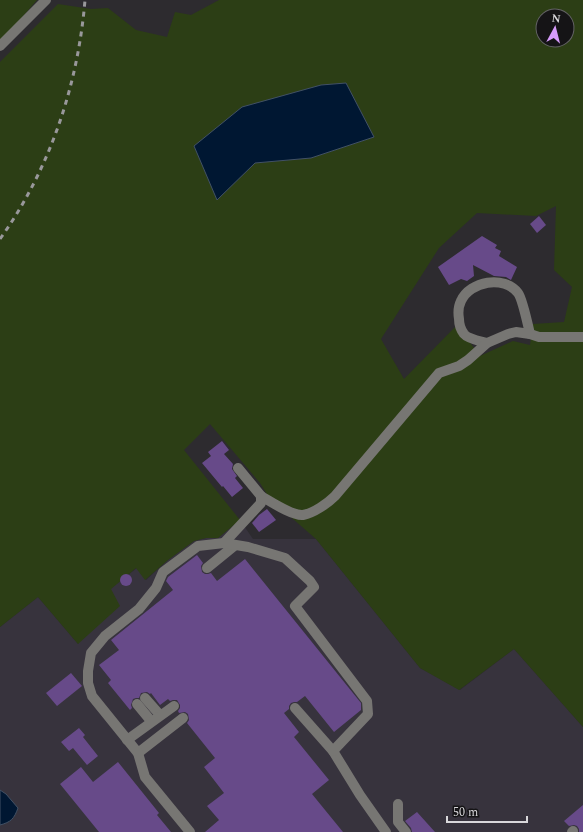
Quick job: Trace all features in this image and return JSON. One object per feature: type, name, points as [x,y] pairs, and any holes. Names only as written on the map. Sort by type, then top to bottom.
[{"type":"street","points":[[0,46],[46,0]]},
{"type":"street","points":[[487,343],[464,334],[459,323],[458,310],[461,300],[467,293],[475,286],[484,283],[496,282],[505,284],[514,288],[520,294],[530,334]]},
{"type":"street","points":[[238,468],[261,496],[291,512],[303,515],[311,512],[326,504],[335,496],[439,373],[459,366],[487,343],[516,332],[539,337],[583,337]]},
{"type":"street","points":[[207,568],[229,544],[261,503],[261,496]]},
{"type":"street","points":[[190,832],[145,777],[138,753],[92,696],[88,683],[88,671],[91,653],[106,636],[139,609],[156,588],[163,572],[198,546],[229,544],[248,547],[285,558],[310,581],[314,587],[294,606],[367,701],[368,714],[333,751]]},
{"type":"street","points":[[151,721],[141,701],[160,715]]},
{"type":"street","points":[[127,740],[151,721],[174,706]]},
{"type":"street","points":[[295,708],[333,751],[360,795],[386,832]]},
{"type":"street","points":[[138,753],[183,718]]},
{"type":"street","points":[[398,804],[398,822],[406,832]]},
{"type":"shaded area","points":[[240,520],[253,539],[316,539],[420,668],[460,690],[514,649],[583,727],[583,832],[0,832],[0,627],[38,597],[78,644],[110,589],[137,568],[146,580],[168,560],[194,541],[206,538],[218,538]]},
{"type":"green space","points":[[0,0],[37,0],[0,43]]},
{"type":"green space","points":[[219,0],[583,0],[583,727],[514,649],[459,690],[420,668],[316,539],[270,499],[260,483],[210,424],[184,450],[240,520],[218,538],[206,538],[194,541],[168,560],[145,580],[136,568],[111,589],[120,606],[78,644],[38,597],[0,627],[0,62],[58,4],[91,9],[108,8],[136,30],[167,37],[175,12],[191,15]],"holes":[[[346,83],[374,137],[311,158],[255,163],[321,85]],[[556,206],[554,270],[572,287],[564,322],[533,324],[530,345],[513,341],[480,356],[457,325],[404,379],[381,339],[439,248],[477,213],[536,216]]]},
{"type":"water","points":[[346,83],[374,137],[311,158],[255,163],[217,200],[194,146],[242,107],[321,85]]},
{"type":"water","points":[[0,790],[6,794],[18,808],[12,820],[0,825]]},
{"type":"building","points":[[539,216],[546,225],[537,233],[530,224]]},
{"type":"building","points":[[482,236],[497,245],[495,248],[501,251],[499,256],[517,267],[511,280],[506,277],[494,276],[473,265],[474,276],[467,281],[461,279],[449,285],[438,267]]},
{"type":"building","points":[[222,441],[229,450],[224,454],[233,464],[232,469],[237,476],[235,478],[243,488],[232,497],[202,463],[211,456],[208,452]]},
{"type":"building","points":[[267,509],[276,520],[259,532],[252,523]]},
{"type":"building","points":[[197,555],[203,563],[201,566],[202,572],[205,574],[211,573],[217,581],[245,559],[361,703],[361,710],[334,732],[305,696],[297,702],[291,703],[289,709],[284,713],[299,732],[294,737],[329,780],[312,794],[343,832],[205,832],[219,820],[207,806],[224,793],[204,767],[215,758],[187,723],[189,720],[188,714],[185,712],[179,713],[178,711],[180,705],[177,700],[170,701],[168,699],[160,705],[151,693],[150,694],[147,692],[141,693],[139,698],[133,699],[131,705],[132,708],[130,710],[108,683],[111,680],[99,665],[119,650],[111,640],[173,590],[166,581],[168,577]]},
{"type":"building","points":[[126,574],[130,576],[132,580],[130,584],[126,586],[122,584],[120,580],[122,576]]},
{"type":"building","points":[[71,673],[82,686],[57,706],[46,693]]},
{"type":"building","points":[[79,728],[85,735],[83,737],[98,756],[87,765],[73,748],[69,751],[61,742]]},
{"type":"building","points":[[118,762],[159,813],[157,815],[171,832],[99,832],[60,784],[81,767],[93,782]]},
{"type":"building","points":[[583,805],[583,832],[579,832],[577,826],[569,826],[564,821]]},
{"type":"building","points":[[417,812],[435,832],[412,832],[411,828],[405,821]]},
{"type":"railway","points":[[0,239],[18,212],[33,184],[59,125],[76,63],[85,0]]}]
